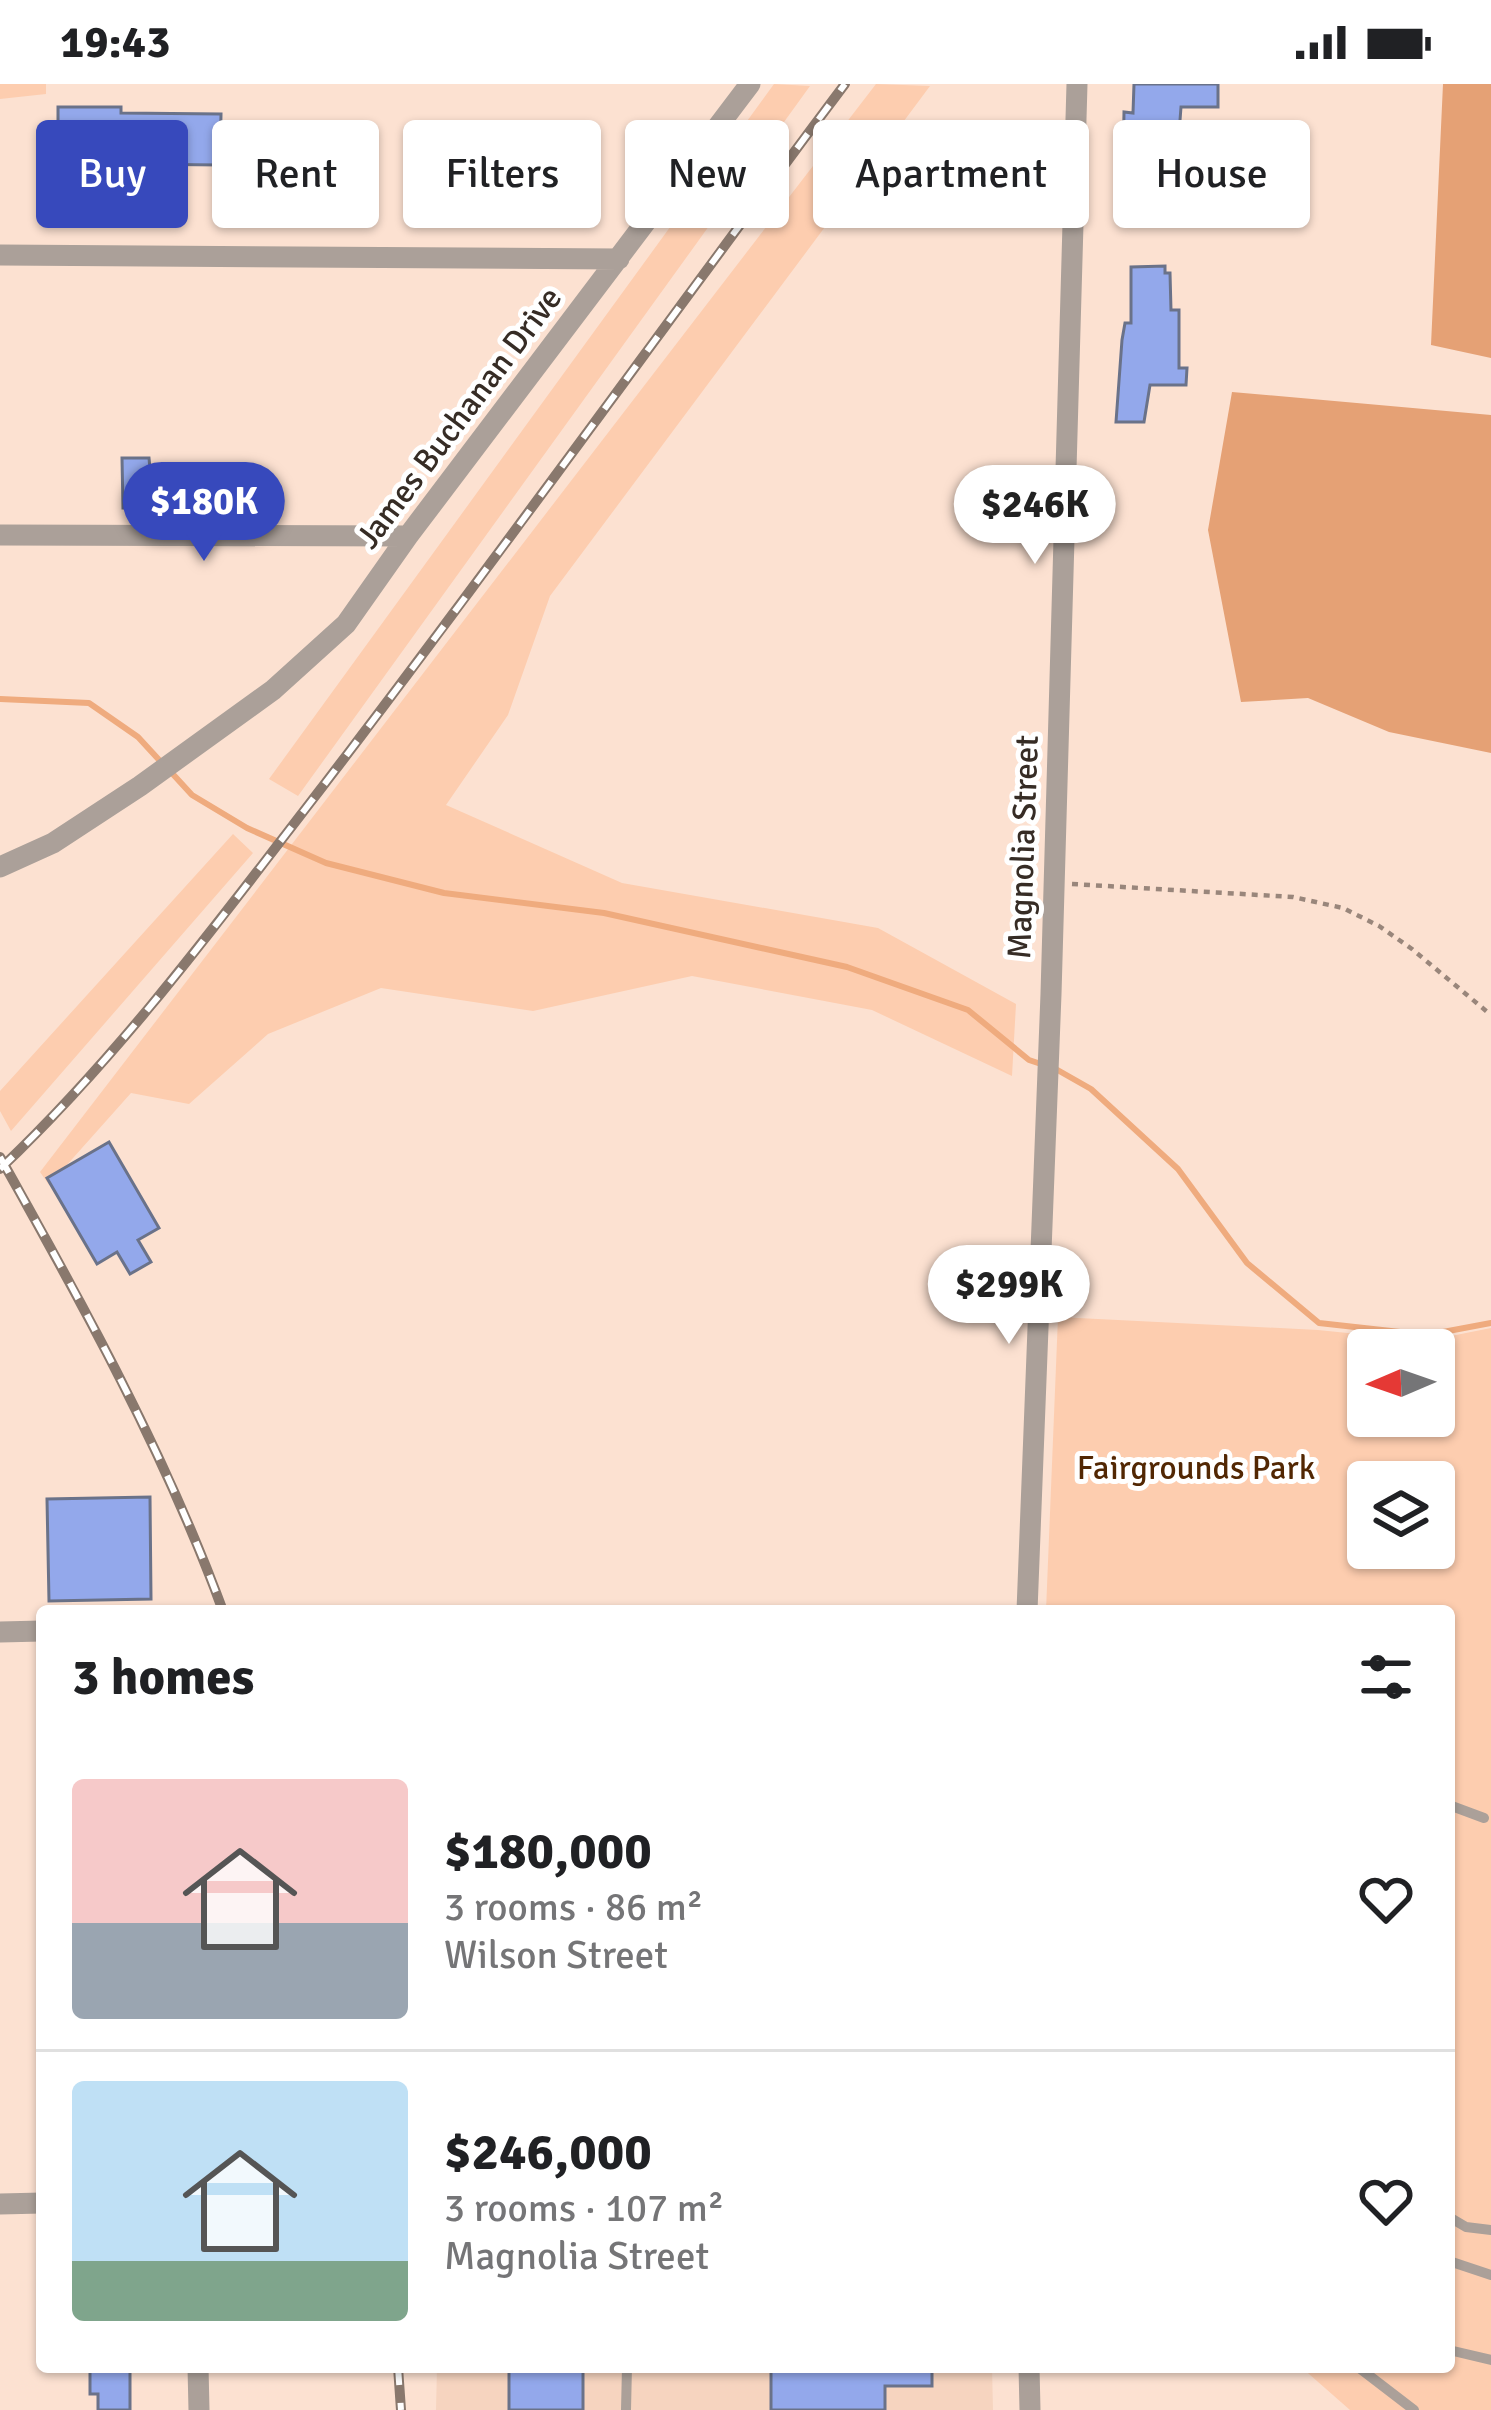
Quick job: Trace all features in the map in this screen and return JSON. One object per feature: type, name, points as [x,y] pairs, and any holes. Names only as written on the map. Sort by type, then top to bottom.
[{"type":"street","name":"James Buchanan Drive","points":[[0,866],[53,844],[140,786],[273,691],[346,624],[750,84]]},
{"type":"street","name":"Magnolia Street","points":[[1028,1605],[1077,84]]},
{"type":"street","points":[[0,255],[619,259]]},
{"type":"street","points":[[0,535],[408,536]]},
{"type":"street","points":[[0,1631],[36,1631]]},
{"type":"street","points":[[0,2204],[36,2204]]},
{"type":"street","points":[[198,2373],[199,2410]]},
{"type":"street","points":[[1029,2373],[1030,2410]]},
{"type":"lane","points":[[1455,1807],[1484,1818]]},
{"type":"lane","points":[[1455,2220],[1466,2227],[1491,2230]]},
{"type":"lane","points":[[1455,2264],[1491,2275]]},
{"type":"lane","points":[[1455,2351],[1491,2360]]},
{"type":"lane","points":[[626,2410],[627,2373]]},
{"type":"lane","points":[[1366,2373],[1414,2410]]},
{"type":"path","points":[[1054,883],[1293,897],[1343,908],[1412,949],[1491,1015]]},
{"type":"shaded area","points":[[1443,84],[1491,84],[1491,358],[1431,345]]},
{"type":"shaded area","points":[[1232,392],[1491,415],[1491,753],[1389,732],[1308,698],[1241,702],[1208,530]]},
{"type":"shaded area","points":[[437,2373],[992,2373],[993,2410],[436,2410]]},
{"type":"green space","points":[[0,84],[46,84],[46,94],[0,99]]},
{"type":"green space","points":[[774,84],[810,86],[785,120],[748,120]]},
{"type":"green space","points":[[876,84],[930,86],[905,120],[848,120]]},
{"type":"green space","points":[[813,166],[813,228],[824,228],[550,596],[508,715],[446,805],[622,883],[878,928],[1016,1004],[1012,1076],[872,1010],[692,976],[533,1011],[381,988],[268,1034],[189,1104],[131,1093],[49,1185],[40,1172],[765,228],[789,228],[789,197]]},
{"type":"green space","points":[[669,228],[708,228],[298,796],[269,779]]},
{"type":"green space","points":[[233,834],[253,853],[11,1131],[0,1111],[0,1091]]},
{"type":"green space","name":"Fairgrounds Park","points":[[1058,1317],[1347,1333],[1347,1437],[1455,1437],[1455,1335],[1491,1328],[1491,2410],[1350,2410],[1308,2373],[1455,2373],[1455,1605],[1046,1605]]},
{"type":"building","points":[[1134,84],[1218,84],[1218,107],[1181,107],[1180,120],[1124,120],[1124,112],[1133,113]]},
{"type":"building","points":[[58,107],[221,114],[221,120],[212,120],[212,165],[188,165],[188,120],[58,120]]},
{"type":"building","points":[[1165,266],[1165,273],[1170,273],[1171,310],[1179,310],[1179,368],[1187,368],[1186,385],[1150,385],[1144,422],[1116,422],[1122,340],[1125,323],[1131,323],[1131,267]]},
{"type":"building","points":[[122,458],[149,458],[150,469],[166,469],[166,496],[151,496],[152,508],[123,508]]},
{"type":"building","points":[[109,1142],[159,1228],[138,1240],[151,1262],[130,1274],[117,1252],[97,1264],[47,1178]]},
{"type":"building","points":[[150,1497],[151,1599],[49,1601],[47,1499]]},
{"type":"building","points":[[90,2373],[130,2373],[130,2410],[98,2410],[98,2394],[90,2394]]},
{"type":"building","points":[[509,2373],[583,2373],[583,2410],[509,2410]]},
{"type":"building","points":[[771,2373],[932,2373],[932,2386],[885,2386],[885,2410],[771,2410]]},
{"type":"waterway","points":[[0,699],[89,703],[138,737],[161,762]]},
{"type":"waterway","points":[[170,771],[192,795],[247,828],[326,863],[444,893],[604,913],[847,967],[968,1010],[1029,1060],[1041,1064]]},
{"type":"waterway","points":[[1054,1068],[1091,1089],[1178,1169],[1247,1263],[1319,1323],[1427,1335],[1491,1323]]},
{"type":"railway","points":[[0,1169],[129,1032],[247,885],[845,84]]},
{"type":"railway","points":[[0,1157],[149,1436],[221,1605]]},
{"type":"railway","points":[[398,2373],[401,2410]]}]
